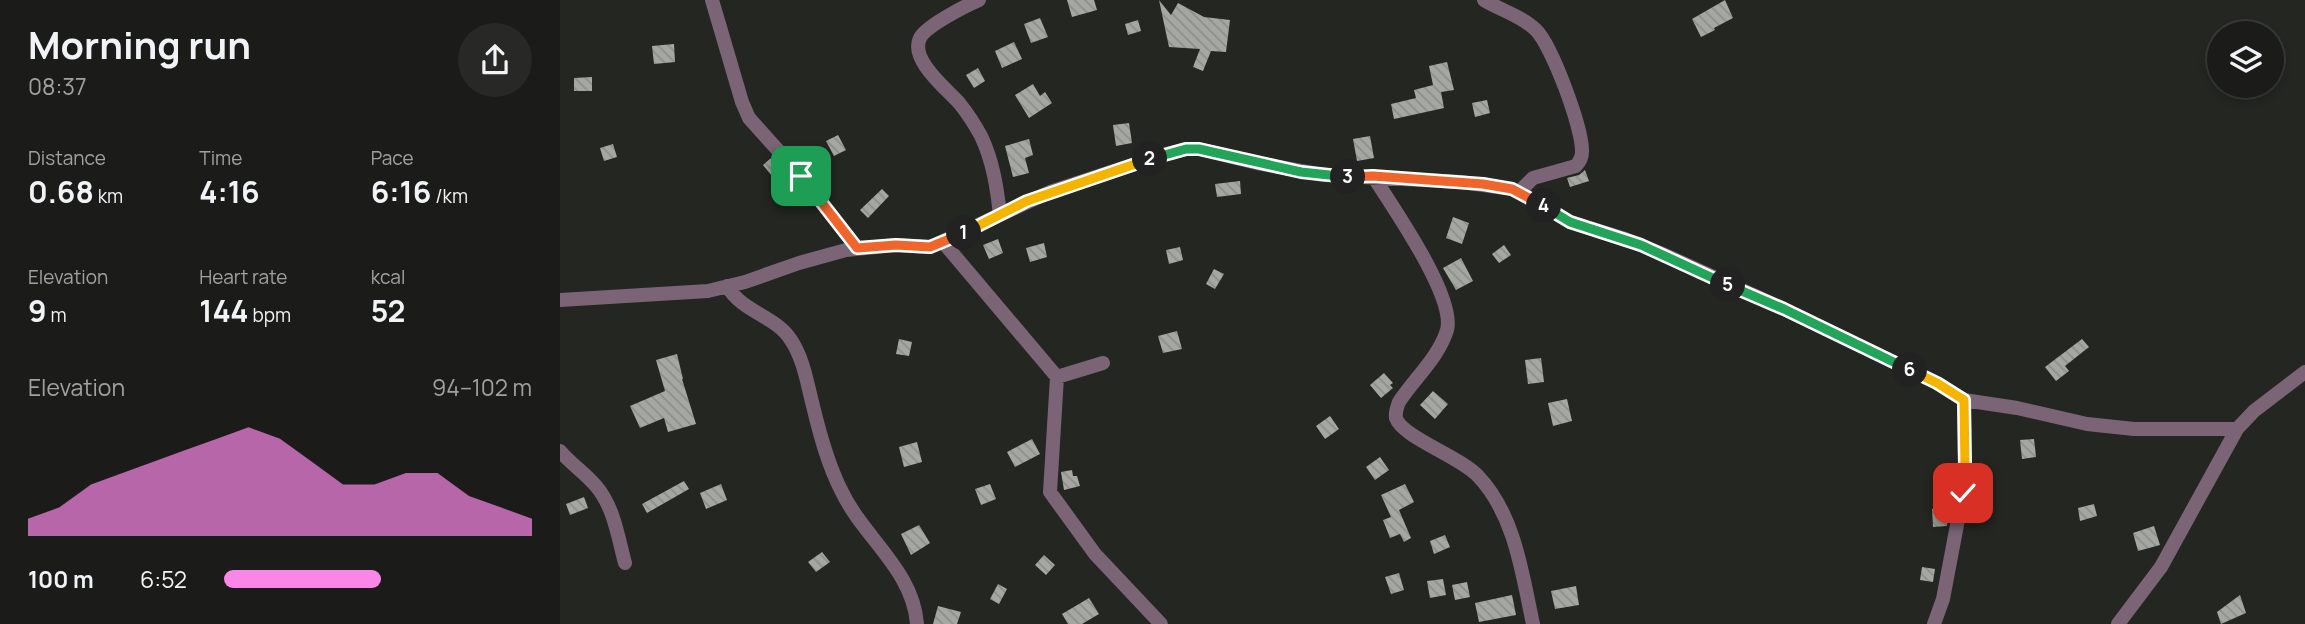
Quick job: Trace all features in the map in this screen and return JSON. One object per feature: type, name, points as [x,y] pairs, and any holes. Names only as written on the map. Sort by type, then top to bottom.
[{"type":"street","points":[[712,0],[749,118],[801,176],[857,248]]},
{"type":"street","points":[[979,0],[930,27],[920,37],[918,46],[924,63],[961,105],[980,136],[993,168],[1000,215]]},
{"type":"street","points":[[1484,0],[1533,27],[1547,45],[1582,144],[1582,157],[1576,166],[1533,178],[1518,192]]},
{"type":"street","points":[[560,300],[708,291],[827,254],[857,248],[896,245],[930,247],[1050,192],[1163,155],[1186,149],[1199,149],[1301,172],[1483,184],[1518,192],[1570,222],[1641,245],[1784,309],[1937,383],[1964,400],[2111,428],[2237,429]]},
{"type":"street","points":[[1373,176],[1432,275],[1443,300],[1448,323],[1440,347],[1399,402],[1396,419],[1409,433],[1469,467],[1497,501],[1512,534],[1534,624]]},
{"type":"street","points":[[943,242],[1057,377],[1050,492],[1095,554],[1161,624]]},
{"type":"street","points":[[727,286],[742,304],[780,327],[791,340],[803,366],[830,466],[854,513],[911,592],[917,624]]},
{"type":"street","points":[[1057,377],[1103,363]]},
{"type":"street","points":[[2118,624],[2156,574],[2237,429],[2254,411],[2305,372]]},
{"type":"street","points":[[1934,624],[1944,599],[1963,493],[1964,400]]},
{"type":"street","points":[[560,451],[604,496],[625,563]]},
{"type":"building","points":[[1067,0],[1094,0],[1097,10],[1072,17]]},
{"type":"building","points":[[1159,0],[1171,15],[1178,3],[1204,17],[1230,20],[1226,52],[1211,51],[1203,71],[1193,67],[1200,49],[1169,47]]},
{"type":"building","points":[[1725,0],[1733,18],[1701,37],[1692,19]]},
{"type":"building","points":[[1040,18],[1048,37],[1031,43],[1024,24]]},
{"type":"building","points":[[1138,20],[1141,31],[1128,35],[1125,24]]},
{"type":"building","points":[[1014,42],[1022,59],[1002,68],[995,51]]},
{"type":"building","points":[[674,44],[675,62],[654,64],[652,46]]},
{"type":"building","points":[[1447,62],[1454,90],[1441,92],[1444,108],[1394,119],[1391,104],[1416,98],[1414,90],[1433,85],[1429,66]]},
{"type":"building","points":[[978,68],[985,81],[974,88],[966,75]]},
{"type":"building","points":[[592,77],[592,91],[574,91],[574,78]]},
{"type":"building","points":[[1033,84],[1040,96],[1045,92],[1052,103],[1029,118],[1015,95]]},
{"type":"building","points":[[1487,100],[1490,113],[1475,117],[1472,103]]},
{"type":"building","points":[[1129,123],[1132,143],[1116,146],[1113,125]]},
{"type":"building","points":[[838,135],[846,150],[834,156],[826,141]]},
{"type":"building","points":[[1370,136],[1374,158],[1357,161],[1353,139]]},
{"type":"building","points":[[1029,139],[1033,155],[1025,158],[1029,173],[1013,177],[1005,146]]},
{"type":"building","points":[[613,144],[617,157],[604,161],[600,148]]},
{"type":"building","points":[[771,158],[780,168],[772,176],[763,165]]},
{"type":"building","points":[[1585,170],[1589,181],[1570,187],[1567,178],[1579,175]]},
{"type":"building","points":[[1240,181],[1241,194],[1217,197],[1215,184]]},
{"type":"building","points":[[882,189],[889,196],[868,218],[860,210]]},
{"type":"building","points":[[1453,217],[1469,223],[1462,244],[1446,238]]},
{"type":"building","points":[[998,239],[1003,253],[989,259],[983,245]]},
{"type":"building","points":[[1044,243],[1047,257],[1030,262],[1026,248]]},
{"type":"building","points":[[1504,245],[1511,255],[1499,263],[1492,254]]},
{"type":"building","points":[[1180,247],[1183,260],[1169,264],[1166,250]]},
{"type":"building","points":[[1461,258],[1473,281],[1456,290],[1443,268]]},
{"type":"building","points":[[1214,269],[1224,274],[1215,289],[1206,284]]},
{"type":"building","points":[[1177,331],[1182,349],[1163,353],[1158,336]]},
{"type":"building","points":[[899,339],[912,342],[909,356],[896,354]]},
{"type":"building","points":[[2082,339],[2089,347],[2065,366],[2069,371],[2056,381],[2045,367]]},
{"type":"building","points":[[677,354],[696,424],[668,432],[664,418],[640,428],[630,406],[665,391],[656,360]]},
{"type":"building","points":[[1541,358],[1544,382],[1528,384],[1525,360]]},
{"type":"building","points":[[1384,373],[1393,383],[1390,385],[1393,388],[1381,398],[1370,385]]},
{"type":"building","points":[[1433,391],[1448,404],[1435,419],[1420,405]]},
{"type":"building","points":[[1567,399],[1572,421],[1553,426],[1548,403]]},
{"type":"building","points":[[1330,416],[1339,429],[1325,439],[1316,426]]},
{"type":"building","points":[[1032,439],[1040,454],[1015,467],[1007,452]]},
{"type":"building","points":[[2034,439],[2036,457],[2022,459],[2020,440]]},
{"type":"building","points":[[917,442],[922,462],[904,467],[899,447]]},
{"type":"building","points":[[1380,457],[1389,470],[1375,480],[1366,467]]},
{"type":"building","points":[[1072,470],[1080,486],[1064,490],[1061,472]]},
{"type":"building","points":[[684,481],[689,489],[647,513],[642,504]]},
{"type":"building","points":[[721,484],[727,500],[706,509],[700,493]]},
{"type":"building","points":[[990,484],[996,499],[981,505],[975,489]]},
{"type":"building","points":[[1405,484],[1414,502],[1399,510],[1411,538],[1404,542],[1400,534],[1390,538],[1383,520],[1391,517],[1381,495]]},
{"type":"building","points":[[584,497],[588,508],[570,515],[566,504]]},
{"type":"building","points":[[2094,504],[2097,516],[2080,521],[2078,508]]},
{"type":"building","points":[[1949,508],[1947,526],[1933,527],[1932,509]]},
{"type":"building","points":[[919,525],[930,543],[911,555],[901,534]]},
{"type":"building","points":[[2154,526],[2160,545],[2138,551],[2133,533]]},
{"type":"building","points":[[1445,535],[1450,547],[1434,554],[1430,541]]},
{"type":"building","points":[[822,552],[830,562],[816,572],[808,562]]},
{"type":"building","points":[[1044,555],[1055,565],[1046,575],[1035,565]]},
{"type":"building","points":[[1922,567],[1935,569],[1933,582],[1920,580]]},
{"type":"building","points":[[1399,573],[1404,590],[1391,594],[1385,577]]},
{"type":"building","points":[[1443,579],[1446,595],[1430,598],[1427,581]]},
{"type":"building","points":[[1467,582],[1470,597],[1455,600],[1452,585]]},
{"type":"building","points":[[998,584],[1007,589],[999,604],[990,599]]},
{"type":"building","points":[[1576,586],[1579,605],[1555,609],[1551,591]]},
{"type":"building","points":[[1512,595],[1516,615],[1479,622],[1475,603]]},
{"type":"building","points":[[2240,595],[2246,613],[2221,624],[2217,612]]},
{"type":"building","points":[[1089,598],[1099,614],[1082,624],[1068,624],[1062,614]]},
{"type":"building","points":[[938,606],[961,612],[957,624],[933,624]]},
{"type":"route","points":[[801,176],[857,248],[896,245],[930,247],[1050,192],[1186,149],[1199,149],[1324,175],[1461,182],[1512,189],[1570,222],[1665,254],[1784,309],[1924,376],[1964,400],[1963,493]]}]
